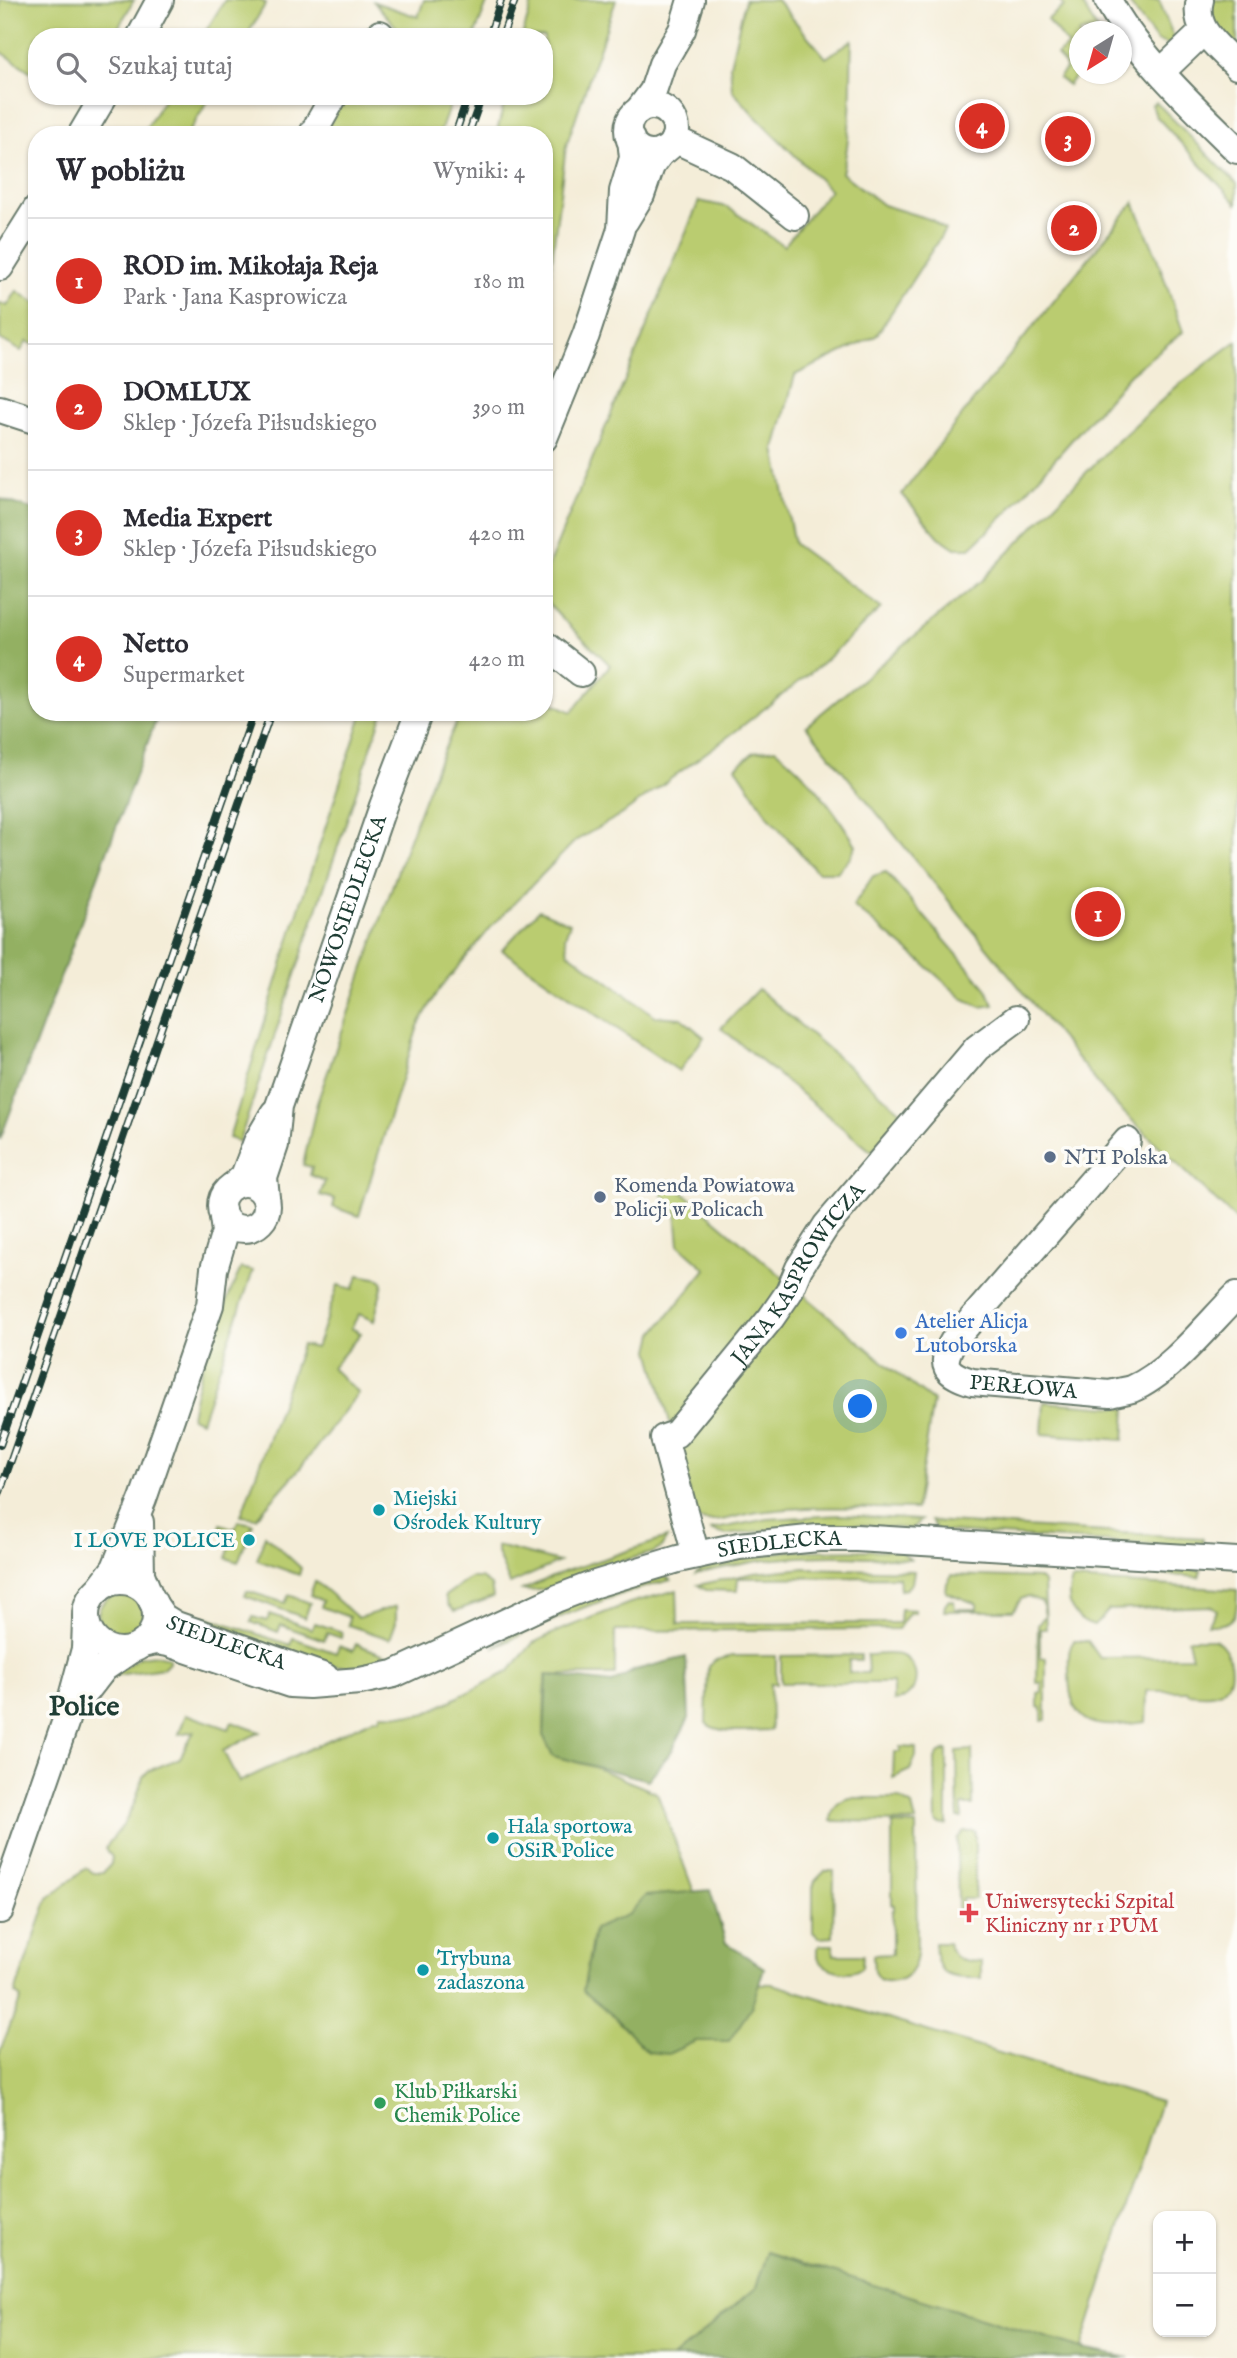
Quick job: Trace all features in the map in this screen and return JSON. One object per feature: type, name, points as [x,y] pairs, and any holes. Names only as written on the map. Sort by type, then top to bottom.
[{"type":"street","points":[[145,28],[160,0]]},
{"type":"street","points":[[553,417],[584,343],[621,229],[641,195],[651,166],[670,137],[670,101],[680,65],[682,30],[691,0]]},
{"type":"street","points":[[1108,0],[1125,27],[1162,71],[1237,150]]},
{"type":"street","points":[[1198,2],[1198,16],[1204,32],[1237,66]]},
{"type":"street","points":[[621,229],[623,191],[633,155],[629,123],[651,95],[662,64],[682,30]]},
{"type":"street","points":[[1162,71],[1204,32]]},
{"type":"street","points":[[86,126],[99,105]]},
{"type":"street","points":[[317,126],[329,105]]},
{"type":"street","points":[[639,110],[646,107],[666,110],[670,137]]},
{"type":"street","points":[[631,139],[642,151],[650,153],[670,137]]},
{"type":"street","points":[[670,137],[732,166],[795,216]]},
{"type":"street","points":[[0,267],[28,222]]},
{"type":"street","points":[[0,409],[28,418]]},
{"type":"street","points":[[553,651],[581,673]]},
{"type":"street","name":"NOWOSIEDLECKA","points":[[99,1589],[115,1568],[143,1499],[210,1305],[214,1269],[225,1232],[227,1198],[244,1176],[260,1136],[279,1106],[416,721]]},
{"type":"street","name":"JANA KASPROWICZA","points":[[696,1555],[664,1438],[676,1434],[771,1318],[789,1292],[799,1269],[826,1226],[977,1048],[1016,1019]]},
{"type":"street","name":"NOWOSIEDLECKA","points":[[210,1305],[229,1276],[241,1244],[266,1213],[264,1178],[275,1145],[279,1106]]},
{"type":"street","name":"PERŁOWA","points":[[1127,1141],[954,1340],[946,1351],[946,1364],[954,1376],[972,1382],[1110,1394],[1131,1389],[1173,1360],[1237,1295]]},
{"type":"street","points":[[256,1226],[245,1229],[233,1226],[227,1221],[227,1198],[240,1184],[252,1184],[262,1191],[266,1198]]},
{"type":"street","name":"NOWOSIEDLECKA","points":[[143,1499],[139,1524],[139,1561],[143,1581],[152,1601]]},
{"type":"street","name":"SIEDLECKA","points":[[136,1647],[156,1641],[168,1643],[286,1683],[309,1685],[381,1678],[401,1672],[558,1598],[642,1568],[696,1555],[783,1541],[856,1538],[1237,1561]]},
{"type":"street","points":[[0,1910],[65,1723],[85,1648],[89,1600],[99,1589],[112,1582],[127,1582],[141,1588],[152,1601],[156,1618],[154,1628],[136,1647],[104,1668],[65,1723]]},
{"type":"street","name":"SIEDLECKA","points":[[152,1601],[161,1615],[174,1624],[325,1677],[347,1682]]},
{"type":"street","points":[[86,1620],[90,1634],[100,1645],[114,1651],[136,1647]]},
{"type":"green space","points":[[0,0],[134,0],[118,28],[28,28],[28,70],[0,51]]},
{"type":"green space","points":[[225,0],[259,0],[266,3],[251,28],[208,28]]},
{"type":"green space","points":[[424,0],[488,0],[477,28],[397,28],[374,2],[418,17]]},
{"type":"green space","points":[[533,0],[616,0],[566,146],[553,251],[553,126],[498,126],[504,105],[553,105],[553,28],[525,28]]},
{"type":"green space","points":[[745,0],[777,0],[826,58],[852,40],[849,123],[842,173],[883,205],[932,220],[945,230],[876,336],[795,375],[775,449],[794,544],[881,608],[818,667],[737,730],[624,813],[575,841],[492,926],[438,991],[418,1026],[359,1216],[333,1207],[335,1199],[320,1195],[325,1181],[310,1175],[312,1167],[303,1165],[317,1103],[406,847],[457,721],[553,721],[553,703],[572,712],[610,665],[553,609],[553,554],[699,201],[727,207],[784,246],[830,190],[732,90],[730,65]]},
{"type":"green space","points":[[1059,0],[1080,0],[1092,21],[1069,21],[1068,85],[1059,78],[1065,70],[1065,64],[1057,55],[1068,45],[1047,20],[1064,6]]},
{"type":"green space","points":[[1127,0],[1159,0],[1175,41],[1171,45],[1157,41]]},
{"type":"green space","points":[[1210,0],[1235,0],[1237,50],[1213,22]]},
{"type":"green space","points":[[1156,102],[1237,184],[1237,204],[1156,116],[1152,105]]},
{"type":"green space","points":[[160,105],[205,105],[193,126],[148,126]]},
{"type":"green space","points":[[339,105],[450,105],[442,126],[328,126]]},
{"type":"green space","points":[[1134,202],[1183,332],[1130,374],[1008,512],[970,548],[955,548],[939,537],[902,494],[965,411]]},
{"type":"green space","points":[[17,291],[28,298],[28,342],[21,351],[0,339],[0,303],[7,306]]},
{"type":"green space","points":[[1237,341],[1237,1221],[1113,1102],[806,726],[982,580],[1108,450],[1176,387]]},
{"type":"green space","points":[[0,499],[28,508],[28,721],[156,721],[0,1140]]},
{"type":"green space","points":[[360,721],[380,721],[239,1142],[229,1138]]},
{"type":"green space","points":[[775,749],[820,793],[856,845],[850,858],[837,872],[817,872],[769,817],[736,767],[754,752]]},
{"type":"green space","points":[[886,872],[986,988],[994,1005],[981,1007],[962,998],[853,906],[873,876]]},
{"type":"green space","points":[[539,910],[570,923],[565,937],[568,952],[655,1016],[681,1018],[704,1037],[679,1071],[502,950]]},
{"type":"green space","points":[[758,989],[904,1114],[872,1152],[721,1028]]},
{"type":"green space","points":[[669,1181],[933,1401],[916,1509],[798,1508],[759,1512],[719,1521],[696,1518],[650,1350],[654,1333],[706,1269],[679,1245],[676,1212],[660,1191]]},
{"type":"green space","points":[[241,1268],[253,1271],[201,1421],[191,1417],[199,1378]]},
{"type":"green space","points":[[359,1275],[380,1279],[383,1283],[374,1321],[359,1314],[351,1328],[361,1333],[332,1368],[358,1393],[301,1467],[256,1518],[241,1516],[302,1345],[316,1348],[338,1285],[353,1289]]},
{"type":"green space","points":[[1044,1402],[1126,1408],[1124,1440],[1042,1434]]},
{"type":"green space","points":[[841,1515],[921,1520],[911,1529],[850,1524],[726,1535],[710,1530],[768,1519]]},
{"type":"green space","points":[[238,1521],[253,1524],[238,1562],[226,1558],[233,1537],[219,1532],[221,1524],[235,1529]]},
{"type":"green space","points":[[931,1521],[1202,1538],[1203,1548],[938,1531]]},
{"type":"green space","points":[[265,1535],[301,1568],[299,1575],[257,1560]]},
{"type":"green space","points":[[667,1538],[661,1548],[652,1553],[594,1569],[550,1588],[522,1590],[566,1571]]},
{"type":"green space","points":[[497,1546],[559,1562],[510,1584],[497,1553]]},
{"type":"green space","points":[[899,1550],[910,1559],[803,1557],[753,1562],[696,1574],[706,1563],[788,1551]]},
{"type":"green space","points":[[1090,1564],[1201,1570],[1199,1577],[1081,1569]]},
{"type":"green space","points":[[805,1568],[914,1571],[912,1583],[906,1589],[900,1590],[899,1577],[738,1578],[737,1591],[706,1590],[698,1585],[754,1573]]},
{"type":"green space","points":[[952,1575],[1038,1578],[1044,1583],[1046,1629],[1040,1629],[1040,1657],[1046,1658],[1046,1720],[1042,1720],[1042,1708],[1038,1707],[1038,1693],[1042,1692],[1042,1683],[1037,1683],[1038,1625],[1045,1615],[1042,1602],[1028,1596],[1021,1599],[1013,1611],[944,1611],[949,1600],[954,1601],[955,1609],[977,1609],[977,1604],[946,1592]]},
{"type":"green space","points":[[665,1576],[671,1580],[580,1609],[494,1648],[553,1612]]},
{"type":"green space","points":[[470,1578],[481,1578],[491,1585],[493,1597],[455,1611],[448,1605],[445,1596]]},
{"type":"green space","points":[[1072,1580],[1237,1590],[1237,1607],[1230,1621],[1217,1625],[1207,1625],[1217,1610],[1210,1606],[1109,1610],[1094,1626],[1080,1619],[1072,1609],[1069,1595]]},
{"type":"green space","points":[[315,1581],[358,1618],[396,1606],[396,1622],[390,1639],[348,1625],[349,1617],[321,1607],[323,1601],[310,1595]]},
{"type":"green space","points":[[677,1590],[678,1624],[899,1623],[900,1609],[915,1610],[915,1613],[909,1613],[898,1629],[615,1631],[615,1675],[545,1675],[544,1737],[553,1756],[594,1767],[657,1793],[728,1983],[773,1984],[1160,2102],[1081,2349],[768,2252],[756,2288],[672,2358],[0,2358],[0,2051],[21,1998],[15,1993],[48,1898],[86,1868],[94,1873],[103,1873],[111,1864],[112,1857],[105,1848],[124,1824],[143,1777],[148,1771],[180,1758],[194,1731],[179,1734],[186,1714],[229,1729],[232,1722],[260,1732],[223,1751],[239,1782],[375,1718],[380,1719],[381,1714],[427,1713],[508,1672],[533,1643],[630,1603]]},
{"type":"green space","points":[[247,1591],[285,1603],[289,1595],[310,1603],[305,1618],[245,1596]]},
{"type":"green space","points":[[121,1594],[137,1601],[144,1617],[137,1633],[121,1640],[105,1633],[98,1617],[105,1601]]},
{"type":"green space","points":[[270,1614],[312,1629],[315,1623],[342,1632],[341,1638],[327,1633],[324,1640],[281,1625],[278,1632],[251,1622],[253,1617],[267,1621]]},
{"type":"green space","points":[[204,1616],[290,1645],[293,1638],[336,1653],[339,1646],[353,1651],[356,1644],[398,1660],[357,1667],[324,1665],[200,1627]]},
{"type":"green space","points":[[1188,1639],[1215,1639],[1225,1650],[1231,1672],[1221,1691],[1205,1694],[1147,1691],[1146,1722],[1129,1724],[1101,1725],[1090,1722],[1081,1716],[1074,1706],[1070,1692],[1069,1660],[1074,1641],[1088,1641],[1100,1658],[1192,1657]]},
{"type":"green space","points":[[894,1654],[902,1656],[913,1666],[916,1680],[914,1688],[902,1699],[893,1701],[893,1683],[781,1683],[781,1656],[861,1655],[861,1660],[849,1660],[849,1673],[868,1673],[867,1655]]},
{"type":"green space","points":[[156,1655],[169,1658],[163,1668],[111,1676],[140,1657]]},
{"type":"green space","points":[[732,1656],[776,1656],[776,1684],[770,1684],[771,1730],[727,1730],[711,1727],[706,1723],[708,1666],[716,1660]]},
{"type":"green space","points":[[686,1657],[689,1718],[671,1752],[648,1780],[553,1756],[544,1737],[547,1675],[612,1683],[635,1670]]},
{"type":"green space","points":[[900,1747],[916,1748],[916,1756],[910,1770],[893,1778],[894,1752],[900,1752]]},
{"type":"green space","points":[[947,1750],[947,1825],[936,1822],[935,1759],[939,1753]]},
{"type":"green space","points":[[972,1750],[973,1805],[962,1805],[962,1818],[958,1818],[957,1751]]},
{"type":"green space","points":[[850,1798],[898,1798],[912,1806],[916,1822],[831,1821],[836,1806]]},
{"type":"green space","points":[[892,1824],[916,1825],[917,1953],[910,1973],[900,1980],[886,1981],[879,1979],[874,1972],[873,1955],[892,1954]]},
{"type":"green space","points":[[964,1831],[975,1831],[975,1899],[962,1899],[962,1911],[958,1911],[957,1839]]},
{"type":"green space","points":[[825,1871],[834,1871],[833,1937],[819,1938],[813,1932],[813,1888],[815,1881]]},
{"type":"green space","points":[[710,1890],[726,1943],[764,1968],[751,2008],[729,2041],[696,2041],[668,2054],[648,2052],[611,2014],[583,1991],[594,1929],[629,1914],[645,1896]]},
{"type":"green space","points":[[935,1943],[948,1943],[960,1959],[981,1962],[981,1978],[961,1978],[947,1974],[938,1964]]},
{"type":"green space","points":[[821,1945],[833,1945],[834,1955],[863,1955],[862,1967],[845,1972],[826,1966],[817,1958],[817,1948]]},
{"type":"green space","points":[[768,2252],[1081,2349],[1130,2358],[672,2358],[756,2288]]},
{"type":"railway","points":[[492,28],[501,0]]},
{"type":"railway","points":[[505,28],[515,0]]},
{"type":"railway","points":[[458,126],[465,105]]},
{"type":"railway","points":[[471,126],[479,105]]},
{"type":"railway","points":[[0,1445],[251,721]]},
{"type":"railway","points":[[0,1492],[268,721]]},
{"type":"place","name":"Netto","points":[[982,126]]},
{"type":"place","name":"Media Expert","points":[[1068,139]]},
{"type":"place","name":"DOMLUX","points":[[1074,228]]},
{"type":"place","name":"ROD im. Mikołaja Reja","points":[[1098,914]]},
{"type":"place","name":"NTI Polska","points":[[1050,1157]]},
{"type":"place","name":"Komenda Powiatowa Policji w Policach","points":[[600,1197]]},
{"type":"place","name":"Atelier Alicja Lutoborska","points":[[901,1333]]},
{"type":"place","name":"Miejski Ośrodek Kultury","points":[[379,1510]]},
{"type":"place","name":"I LOVE POLICE","points":[[249,1540]]},
{"type":"place","name":"Hala sportowa OSiR Police","points":[[493,1838]]},
{"type":"place","name":"Uniwersytecki Szpital Kliniczny nr 1 PUM","points":[[969,1913]]},
{"type":"place","name":"Trybuna zadaszona","points":[[423,1970]]},
{"type":"place","name":"Klub Piłkarski Chemik Police","points":[[380,2103]]},
{"type":"district","name":"Police","points":[[84,1705]]}]
